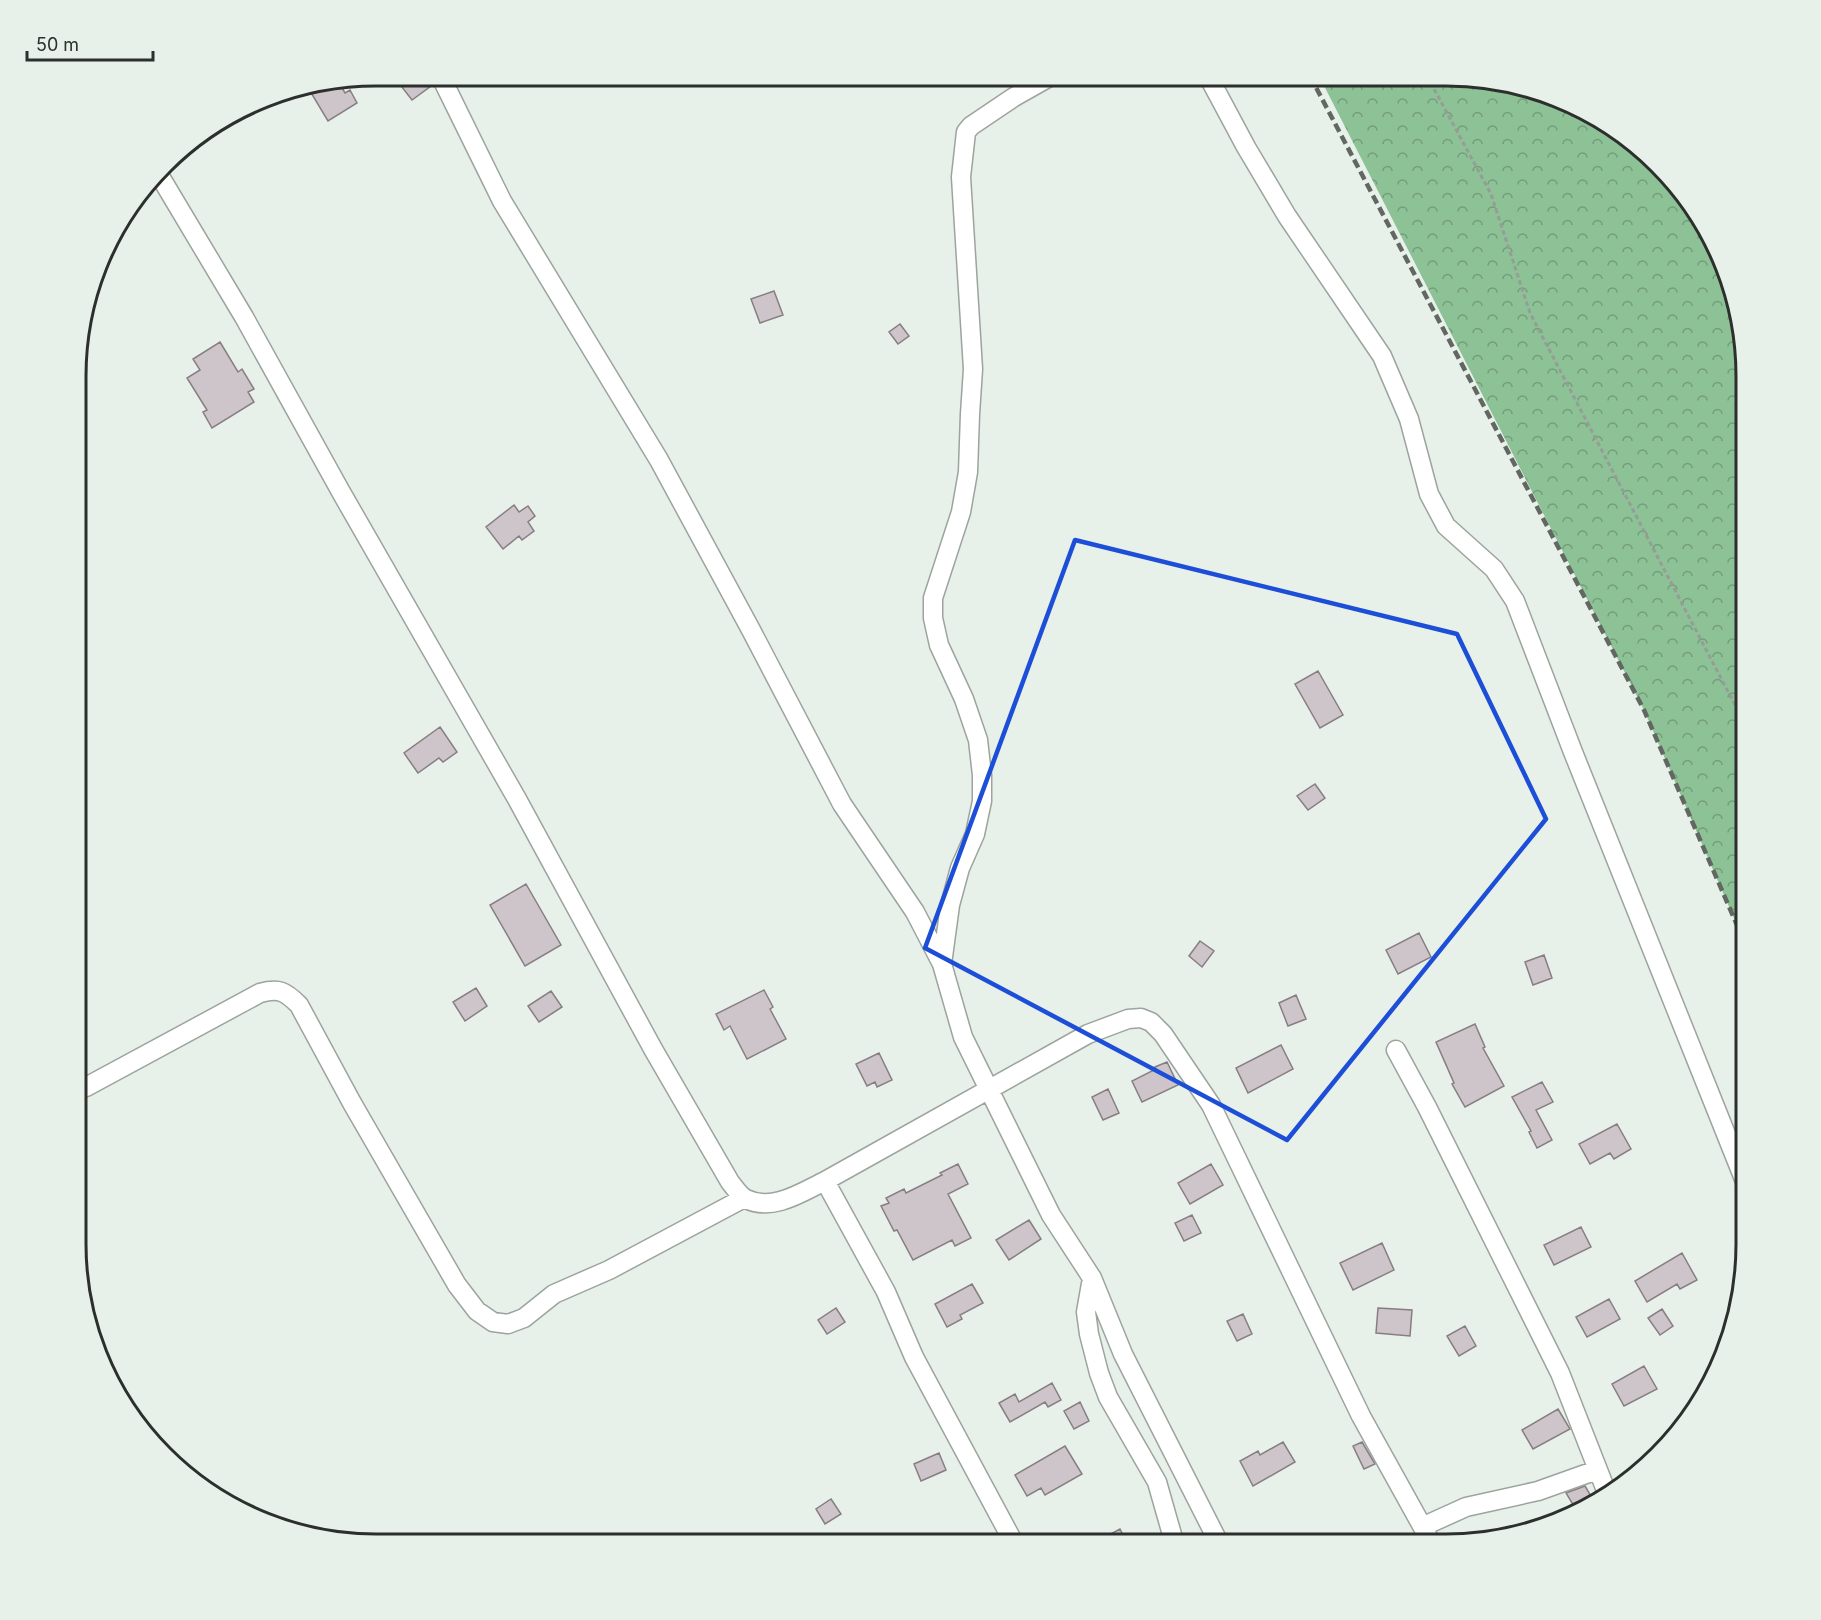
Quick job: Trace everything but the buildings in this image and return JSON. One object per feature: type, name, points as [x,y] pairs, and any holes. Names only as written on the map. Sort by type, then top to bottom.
[{"type":"street","points":[[445,86],[502,201],[659,460],[842,804],[915,912],[942,964],[963,1037],[1051,1215],[1092,1278],[1123,1354],[1214,1534]]},
{"type":"street","points":[[942,964],[950,905],[960,868],[975,834],[982,801],[978,740],[964,699],[939,645],[933,618],[933,598],[961,512],[968,472],[974,369],[962,177],[966,132],[971,126],[1034,86]]},
{"type":"street","points":[[1214,86],[1246,147],[1287,216],[1382,356],[1409,419],[1429,494],[1446,526],[1494,569],[1515,601],[1736,1159]]},
{"type":"street","points":[[162,179],[244,317],[347,502],[518,799],[653,1049],[730,1182],[744,1198],[761,1203],[784,1201],[825,1181],[1088,1034],[1128,1019],[1141,1018],[1152,1022],[1163,1034],[1211,1105],[1361,1416],[1428,1534]]},
{"type":"street","points":[[86,1087],[260,993],[274,990],[288,994],[299,1005],[352,1103],[457,1285],[477,1311],[493,1322],[508,1324],[524,1318],[554,1294],[609,1270],[744,1198]]},
{"type":"street","points":[[1396,1050],[1427,1107],[1560,1373],[1605,1487]]},
{"type":"street","points":[[825,1181],[886,1292],[914,1357],[1009,1534]]},
{"type":"street","points":[[1092,1278],[1086,1312],[1099,1372],[1108,1396],[1157,1482],[1172,1534]]},
{"type":"street","points":[[1424,1526],[1466,1507],[1538,1491],[1597,1470]]},
{"type":"path","points":[[1432,86],[1491,194],[1530,313],[1736,707]]},
{"type":"highlighted area","points":[[1075,540],[1457,634],[1546,819],[1287,1140],[925,948]]},
{"type":"green space","points":[[1324,86],[1484,88],[1521,95],[1574,115],[1607,134],[1651,170],[1687,214],[1706,247],[1726,300],[1733,337],[1736,375],[1736,923],[1644,710]]},
{"type":"railway","points":[[1315,86],[1644,710],[1736,923]]}]
